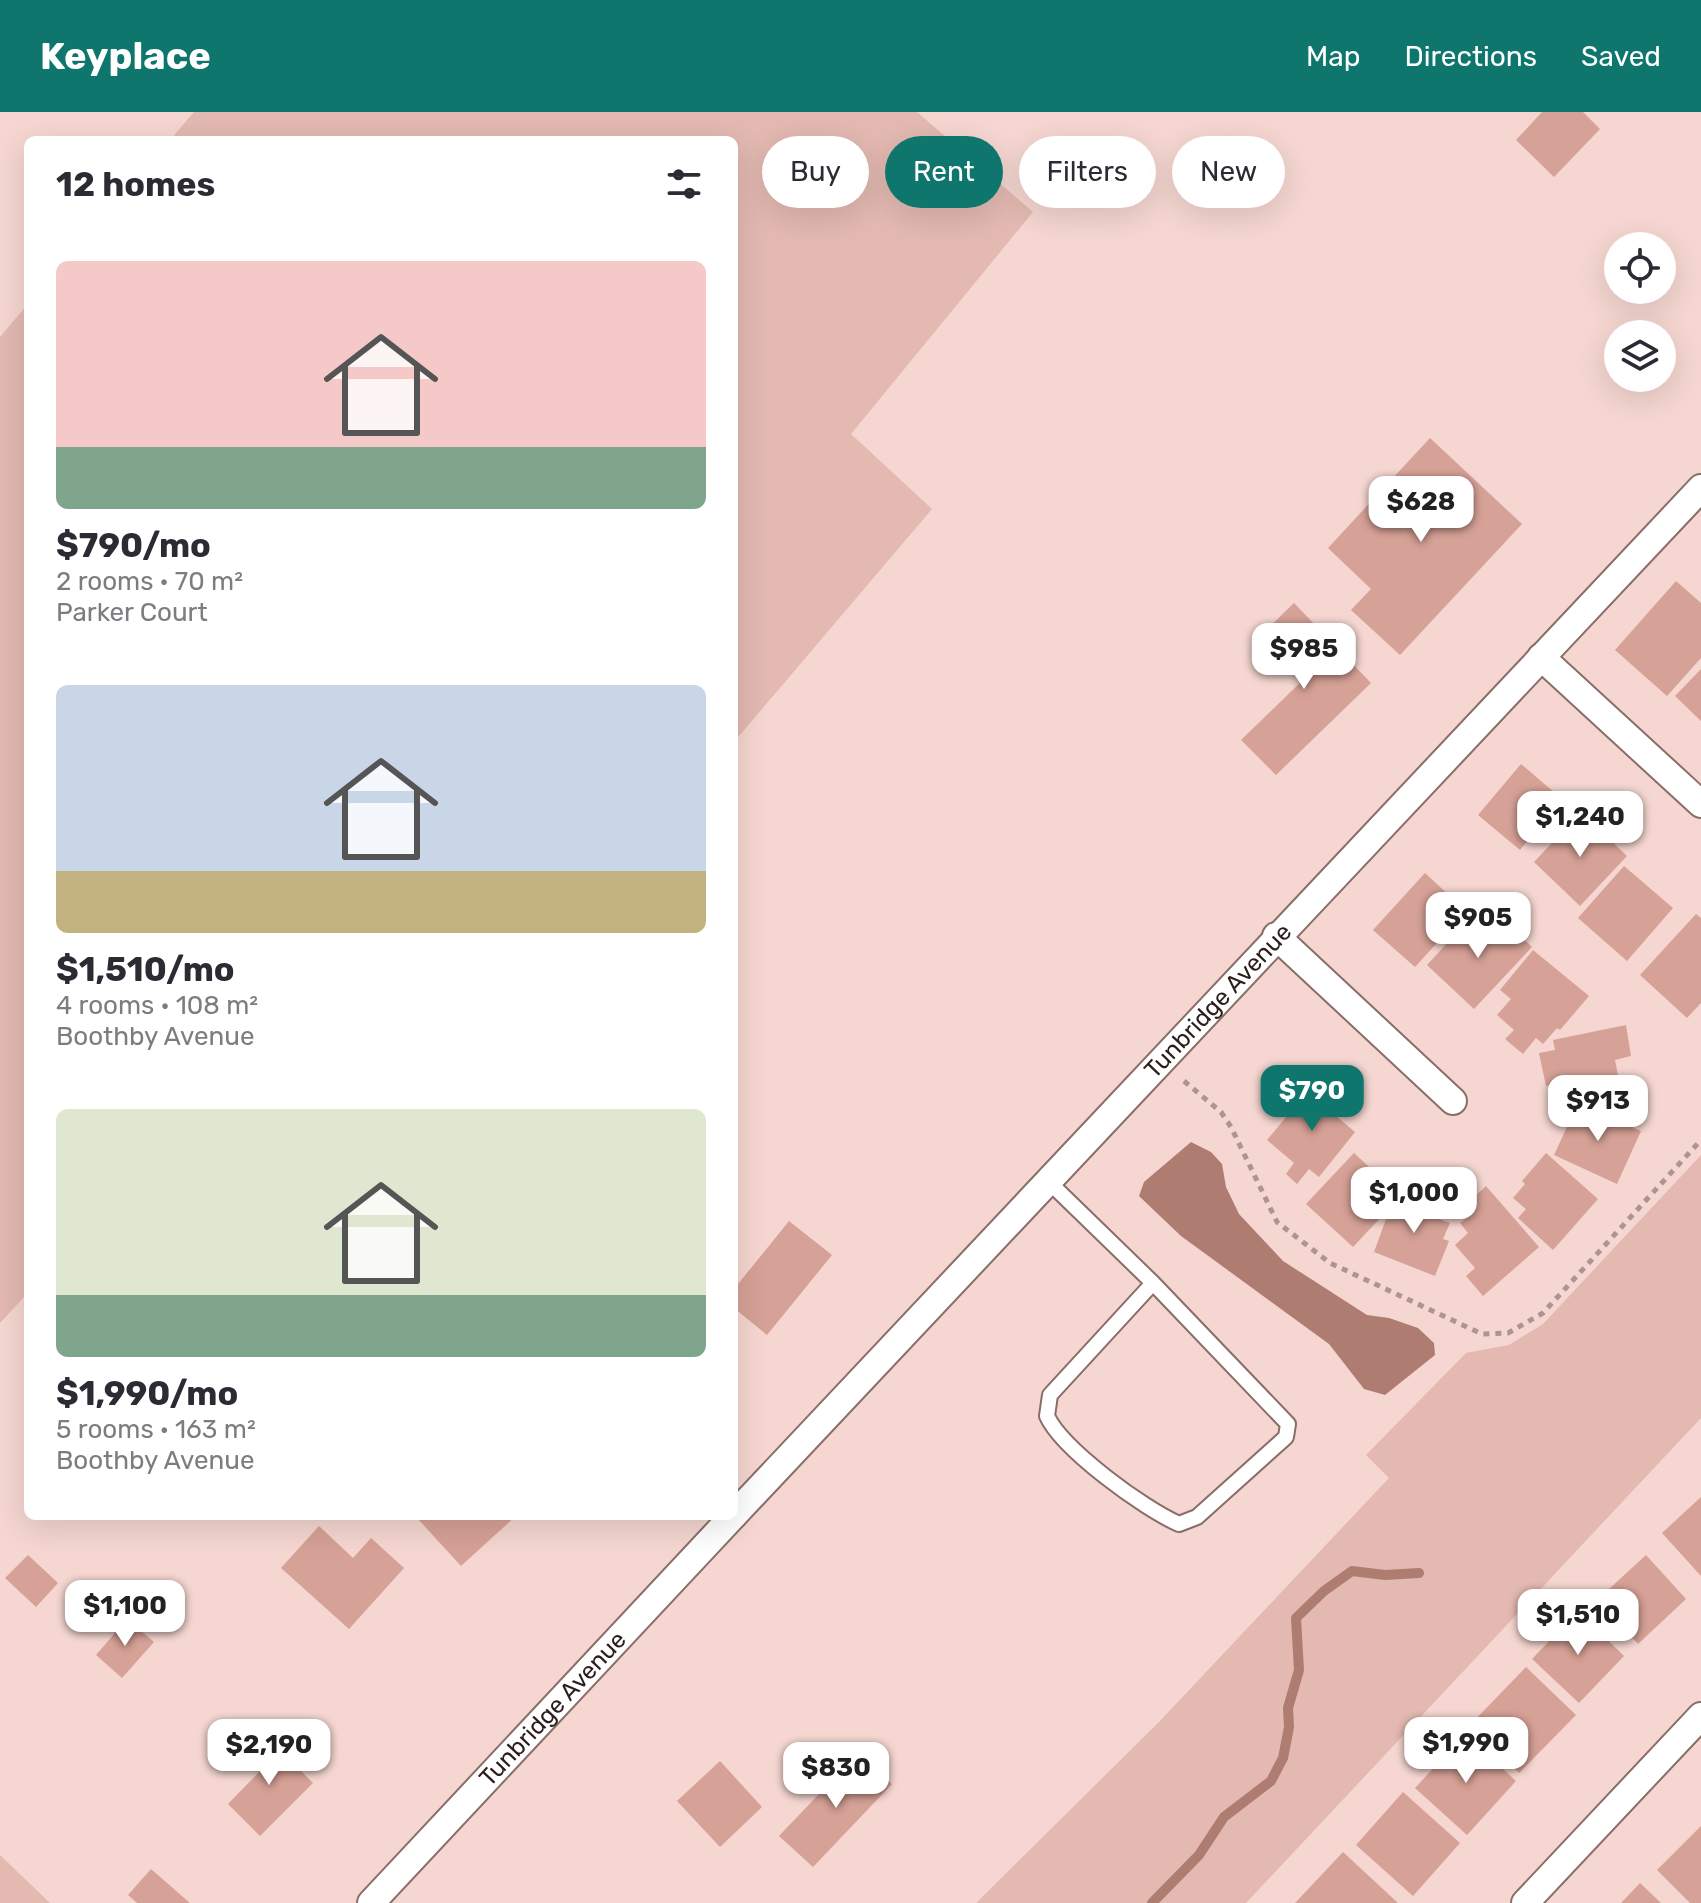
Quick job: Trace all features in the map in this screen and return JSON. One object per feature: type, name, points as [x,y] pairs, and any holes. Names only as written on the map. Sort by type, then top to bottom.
[{"type":"street","name":"Tunbridge Avenue","points":[[738,1512],[1276,936],[1701,488]]},
{"type":"street","points":[[1541,657],[1701,804]]},
{"type":"street","points":[[1276,936],[1453,1101]]},
{"type":"street","name":"Tunbridge Avenue","points":[[371,1903],[730,1520]]},
{"type":"street","points":[[1525,1903],[1701,1716]]},
{"type":"lane","points":[[1048,1181],[1153,1283],[1286,1419],[1289,1429],[1286,1437],[1197,1517],[1179,1524],[1147,1506],[1088,1463],[1047,1416],[1050,1395],[1153,1283]]},
{"type":"path","points":[[1160,1061],[1221,1112],[1277,1222],[1330,1263],[1482,1334],[1508,1333],[1543,1313],[1701,1140]]},
{"type":"shaded area","points":[[194,112],[917,112],[945,136],[885,136],[885,208],[1003,208],[1003,186],[1019,200],[1019,208],[1028,208],[1033,212],[851,434],[932,509],[738,737],[738,136],[173,136]]},
{"type":"shaded area","points":[[24,309],[24,1297],[0,1323],[0,337]]},
{"type":"shaded area","points":[[1191,1142],[1211,1152],[1222,1164],[1226,1187],[1239,1214],[1283,1261],[1367,1315],[1389,1318],[1418,1328],[1434,1343],[1435,1355],[1385,1395],[1364,1389],[1329,1344],[1181,1236],[1139,1196],[1144,1182]]},
{"type":"shaded area","points":[[1701,1155],[1701,1418],[1246,1903],[976,1903],[1159,1722],[1389,1478],[1366,1455],[1466,1353],[1509,1345],[1543,1324]]},
{"type":"shaded area","points":[[0,1855],[50,1903],[0,1903]]},
{"type":"building","points":[[1542,112],[1583,112],[1600,129],[1554,177],[1516,140]]},
{"type":"building","points":[[1430,438],[1522,524],[1400,655],[1351,610],[1371,589],[1328,548]]},
{"type":"building","points":[[1676,581],[1701,603],[1701,658],[1667,696],[1615,650]]},
{"type":"building","points":[[1294,603],[1371,683],[1276,775],[1241,740],[1305,678],[1262,634]]},
{"type":"building","points":[[1701,669],[1701,721],[1675,696]]},
{"type":"building","points":[[1521,764],[1562,799],[1520,850],[1478,815]]},
{"type":"building","points":[[1581,812],[1627,856],[1580,906],[1534,862]]},
{"type":"building","points":[[1624,866],[1673,908],[1627,961],[1578,918]]},
{"type":"building","points":[[1425,873],[1466,911],[1415,967],[1373,930]]},
{"type":"building","points":[[1475,913],[1506,942],[1515,931],[1532,947],[1474,1009],[1427,965]]},
{"type":"building","points":[[1696,914],[1701,918],[1701,1003],[1687,1018],[1640,975]]},
{"type":"building","points":[[1533,950],[1589,996],[1560,1030],[1557,1028],[1543,1044],[1536,1038],[1523,1054],[1505,1039],[1514,1030],[1497,1015],[1511,999],[1500,990]]},
{"type":"building","points":[[1626,1025],[1631,1056],[1615,1060],[1619,1081],[1574,1090],[1572,1081],[1546,1086],[1539,1053],[1555,1050],[1553,1040]]},
{"type":"building","points":[[1317,1080],[1339,1098],[1329,1110],[1355,1132],[1319,1177],[1309,1169],[1297,1184],[1286,1174],[1294,1163],[1267,1140]]},
{"type":"building","points":[[1578,1103],[1641,1131],[1617,1184],[1554,1155]]},
{"type":"building","points":[[1354,1153],[1395,1191],[1377,1210],[1383,1215],[1353,1247],[1306,1204]]},
{"type":"building","points":[[1546,1153],[1598,1199],[1553,1250],[1518,1218],[1526,1209],[1513,1198],[1525,1184],[1522,1181]]},
{"type":"building","points":[[1486,1186],[1539,1247],[1483,1296],[1466,1276],[1475,1268],[1455,1245],[1468,1233],[1460,1223],[1469,1216],[1462,1208]]},
{"type":"building","points":[[1405,1191],[1438,1204],[1433,1217],[1450,1223],[1443,1239],[1449,1241],[1435,1276],[1374,1252],[1389,1211],[1396,1214]]},
{"type":"building","points":[[789,1221],[832,1255],[767,1335],[738,1311],[738,1284]]},
{"type":"building","points":[[1701,1497],[1701,1576],[1662,1533]]},
{"type":"building","points":[[419,1520],[512,1520],[461,1566]]},
{"type":"building","points":[[319,1526],[353,1558],[371,1538],[404,1568],[349,1629],[281,1568]]},
{"type":"building","points":[[28,1555],[58,1583],[36,1607],[5,1578]]},
{"type":"building","points":[[1646,1555],[1686,1599],[1638,1644],[1597,1600]]},
{"type":"building","points":[[1578,1611],[1624,1656],[1579,1703],[1532,1659]]},
{"type":"building","points":[[127,1619],[154,1642],[122,1678],[96,1655]]},
{"type":"building","points":[[1526,1667],[1576,1715],[1519,1773],[1470,1725]]},
{"type":"building","points":[[263,1733],[313,1783],[260,1836],[228,1804],[262,1769],[245,1752]]},
{"type":"building","points":[[1465,1734],[1516,1781],[1467,1835],[1415,1788]]},
{"type":"building","points":[[859,1752],[892,1784],[813,1867],[779,1836]]},
{"type":"building","points":[[720,1761],[762,1807],[720,1847],[677,1801]]},
{"type":"building","points":[[1403,1792],[1460,1843],[1413,1896],[1356,1845]]},
{"type":"building","points":[[1701,1826],[1701,1903],[1690,1903],[1657,1870]]},
{"type":"building","points":[[1343,1852],[1398,1903],[1295,1903]]},
{"type":"building","points":[[151,1869],[190,1903],[137,1903],[128,1895]]},
{"type":"building","points":[[1640,1883],[1661,1903],[1621,1903]]},
{"type":"waterway","points":[[1152,1903],[1199,1855],[1224,1817],[1271,1781],[1283,1758],[1289,1727],[1288,1708],[1299,1670],[1296,1618],[1324,1591],[1352,1571],[1385,1575],[1419,1573]]}]
